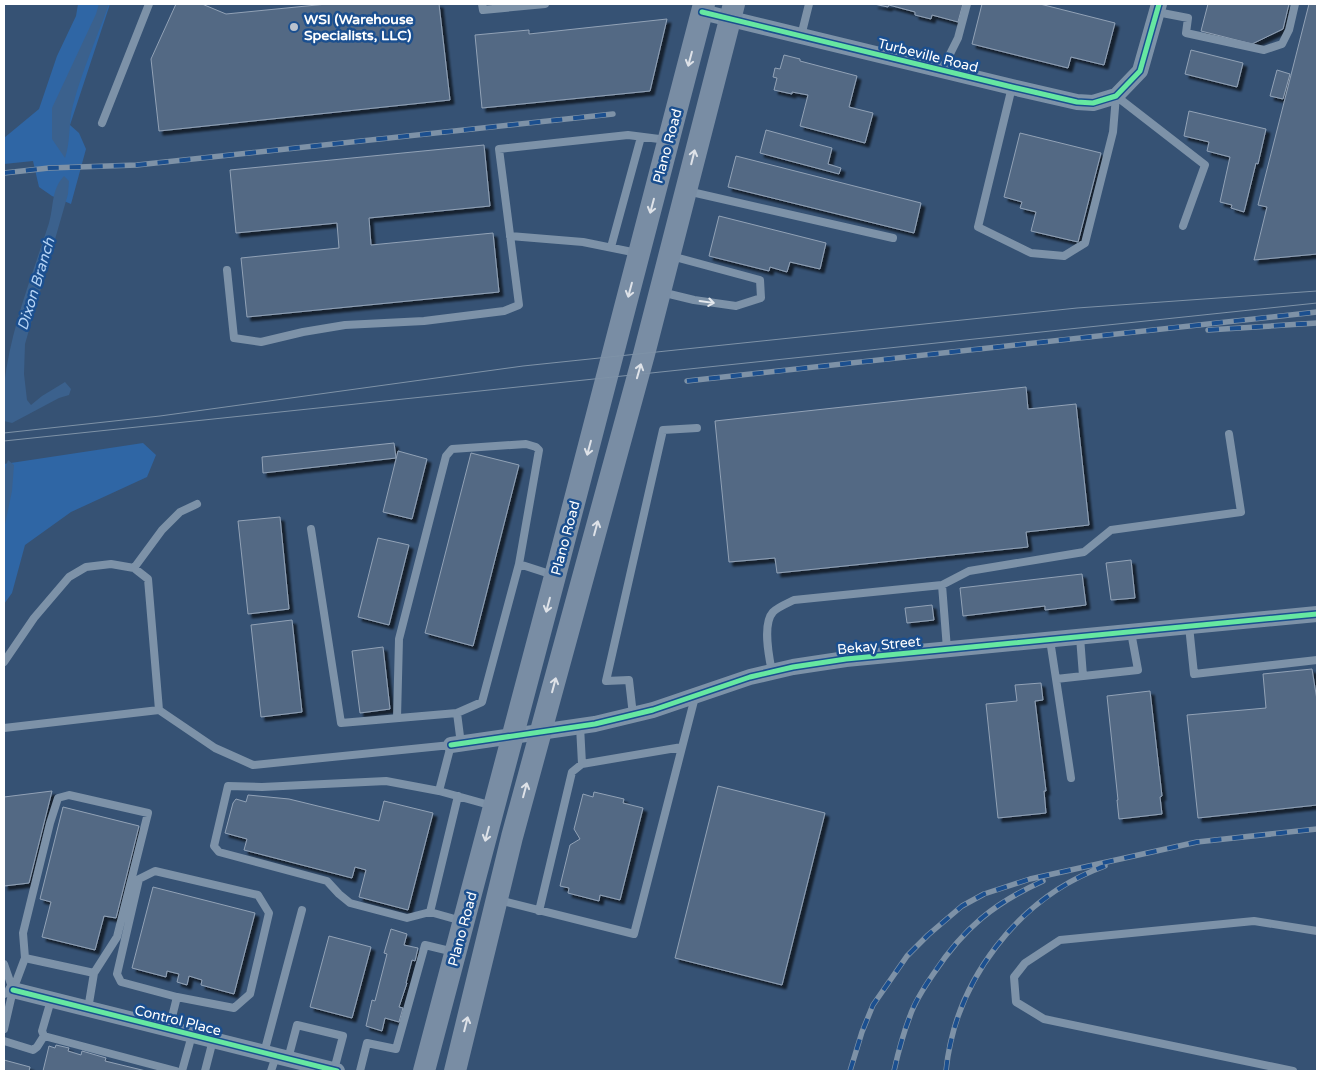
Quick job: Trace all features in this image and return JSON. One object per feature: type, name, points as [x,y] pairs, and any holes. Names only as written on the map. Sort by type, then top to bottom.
[{"type":"main road","name":"Plano Road","points":[[424,1071],[556,576],[704,6]]},
{"type":"main road","name":"Plano Road","points":[[455,1071],[497,900],[732,11]]},
{"type":"street","name":"Turbeville Road","points":[[704,6],[732,11],[801,36],[1077,102],[1093,103],[1116,96]]},
{"type":"street","points":[[1116,96],[1140,71],[1158,8]]},
{"type":"street","name":"Bekay Street","points":[[456,745],[580,726],[634,715],[750,676],[846,659],[1317,614]]},
{"type":"street","name":"Control Place","points":[[8,992],[51,1000],[213,1040],[275,1060],[335,1071]]},
{"type":"lane","points":[[102,123],[149,4]]},
{"type":"lane","points":[[482,4],[483,10],[545,4]]},
{"type":"lane","points":[[801,36],[809,4]]},
{"type":"lane","points":[[942,70],[958,38],[967,4]]},
{"type":"lane","points":[[1158,8],[1188,18],[1186,33],[1264,50],[1282,44],[1289,30],[1295,4]]},
{"type":"lane","points":[[1012,87],[978,227],[1031,253],[1064,256],[1085,243],[1113,132],[1116,96]]},
{"type":"lane","points":[[1116,96],[1206,165],[1183,226]]},
{"type":"lane","points":[[226,270],[234,338],[262,342],[303,332],[345,325],[424,321],[504,311],[519,305],[500,149],[628,136],[669,140]]},
{"type":"lane","points":[[611,247],[641,137]]},
{"type":"lane","points":[[685,191],[893,238]]},
{"type":"lane","points":[[510,236],[583,242],[639,254]]},
{"type":"lane","points":[[659,292],[694,300],[736,306],[761,298],[760,280],[668,255]]},
{"type":"lane","points":[[634,715],[629,680],[606,681],[663,430],[697,428]]},
{"type":"lane","points":[[772,672],[768,654],[767,626],[773,612],[794,600],[942,585],[969,571],[1084,552],[1111,530],[1241,512],[1229,434]]},
{"type":"lane","points":[[311,529],[341,723],[457,713],[482,702],[519,564],[539,450],[526,444],[452,449],[446,456],[399,639],[397,718]]},
{"type":"lane","points":[[134,568],[162,530],[180,512],[197,504]]},
{"type":"lane","points":[[4,662],[34,618],[69,577],[86,567],[111,564],[134,568],[148,579],[159,710]]},
{"type":"lane","points":[[519,564],[556,576]]},
{"type":"lane","points":[[942,585],[947,650]]},
{"type":"lane","points":[[1189,626],[1194,674],[1317,660]]},
{"type":"lane","points":[[1056,679],[1138,670],[1131,632]]},
{"type":"lane","points":[[1080,637],[1084,676]]},
{"type":"lane","points":[[1050,640],[1071,778]]},
{"type":"lane","points":[[497,900],[634,934],[696,695]]},
{"type":"lane","points":[[4,728],[159,710],[215,748],[253,765],[456,745]]},
{"type":"lane","points":[[439,791],[456,745],[457,713]]},
{"type":"lane","points":[[580,726],[582,764]]},
{"type":"lane","points":[[539,910],[572,772],[582,764],[682,747]]},
{"type":"lane","points":[[464,921],[430,912],[407,918],[350,902],[339,894],[327,881],[219,852],[214,846],[228,786],[262,788],[386,781],[439,791],[494,806]]},
{"type":"lane","points":[[8,992],[26,958],[23,933],[50,823],[58,798],[69,795],[148,813],[117,937],[94,973],[88,1009]]},
{"type":"lane","points":[[430,912],[458,796]]},
{"type":"lane","points":[[155,871],[258,895],[269,913],[250,994],[234,1008],[177,997],[121,982],[117,974],[139,879],[155,871]]},
{"type":"lane","points":[[275,1060],[302,910]]},
{"type":"lane","points":[[1292,1071],[1044,1019],[1016,1002],[1014,977],[1025,963],[1060,940],[1254,922],[1317,931]]},
{"type":"lane","points":[[360,1071],[367,1043],[396,1049],[426,945],[456,952]]},
{"type":"lane","points":[[26,958],[94,973]]},
{"type":"lane","points":[[4,964],[8,992],[4,1029]]},
{"type":"lane","points":[[169,1029],[177,997]]},
{"type":"lane","points":[[44,1036],[42,1031],[51,1000]]},
{"type":"lane","points":[[275,1060],[297,1025],[343,1036],[335,1071]]},
{"type":"lane","points":[[182,1071],[192,1035]]},
{"type":"lane","points":[[4,1041],[33,1050],[44,1036]]},
{"type":"lane","points":[[44,1036],[176,1071]]},
{"type":"lane","points":[[205,1071],[213,1040]]},
{"type":"shaded area","points":[[78,4],[110,4],[70,125],[79,133],[86,149],[71,204],[52,196],[39,187],[33,161],[4,164],[4,138],[39,109],[57,56],[76,16]]},
{"type":"shaded area","points":[[143,443],[156,455],[147,477],[71,512],[25,545],[12,593],[4,604],[4,464]]},
{"type":"water","points":[[99,4],[109,4],[85,67],[71,112],[65,158],[52,139],[52,108]]},
{"type":"water","name":"Dixon Branch","points":[[64,176],[69,181],[68,194],[25,344],[24,374],[27,400],[31,405],[65,382],[71,389],[69,395],[59,398],[12,423],[4,421],[4,386],[11,344],[22,303],[49,223],[55,193]]},
{"type":"water","points":[[8,460],[14,465],[12,491],[4,529],[4,472]]},
{"type":"building","points":[[176,4],[202,4],[226,14],[327,4],[439,4],[450,100],[159,131],[151,59]]},
{"type":"building","points":[[874,4],[963,4],[958,22],[932,15],[931,19],[915,15],[915,12],[889,5],[888,7]]},
{"type":"building","points":[[982,4],[1040,4],[1115,23],[1104,65],[1071,57],[1068,68],[972,44]]},
{"type":"building","points":[[1208,4],[1289,4],[1283,29],[1252,44],[1201,31]]},
{"type":"building","points":[[1309,4],[1317,4],[1317,254],[1254,260],[1267,207],[1258,205]]},
{"type":"building","points":[[667,19],[650,91],[482,108],[475,35],[529,30],[529,34]]},
{"type":"building","points":[[1191,50],[1243,63],[1237,87],[1185,74]]},
{"type":"building","points":[[784,55],[857,76],[849,107],[873,113],[865,143],[800,126],[808,95],[774,90],[777,78],[773,77],[775,68],[780,69]]},
{"type":"building","points":[[1277,70],[1290,74],[1283,99],[1270,96]]},
{"type":"building","points":[[1189,111],[1266,129],[1244,212],[1231,208],[1232,205],[1220,202],[1230,157],[1207,151],[1209,142],[1184,136]]},
{"type":"building","points":[[766,130],[832,148],[828,164],[841,168],[839,174],[760,153]]},
{"type":"building","points":[[1020,133],[1101,153],[1078,242],[1031,231],[1036,212],[1020,208],[1022,202],[1004,197]]},
{"type":"building","points":[[484,145],[490,206],[369,218],[371,245],[493,233],[499,292],[247,317],[241,258],[339,248],[337,223],[236,233],[230,170]]},
{"type":"building","points":[[736,156],[921,203],[914,233],[728,187]]},
{"type":"building","points":[[719,216],[826,243],[820,269],[790,262],[787,272],[770,267],[769,271],[709,256]]},
{"type":"building","points":[[1026,387],[1028,409],[1076,404],[1089,525],[1026,532],[1028,547],[777,573],[775,558],[729,562],[715,421]]},
{"type":"building","points":[[394,443],[396,458],[263,473],[262,457]]},
{"type":"building","points":[[398,451],[427,459],[412,519],[383,512]]},
{"type":"building","points":[[471,453],[519,465],[473,646],[425,633]]},
{"type":"building","points":[[280,517],[289,609],[248,614],[238,521]]},
{"type":"building","points":[[378,538],[409,545],[389,625],[358,617]]},
{"type":"building","points":[[1131,560],[1135,598],[1111,600],[1106,563]]},
{"type":"building","points":[[1082,574],[1086,605],[1045,610],[1045,606],[963,616],[960,588]]},
{"type":"building","points":[[932,605],[934,620],[907,623],[905,608]]},
{"type":"building","points":[[292,620],[302,712],[261,717],[251,625]]},
{"type":"building","points":[[383,647],[390,709],[360,713],[352,651]]},
{"type":"building","points":[[1312,669],[1317,700],[1317,805],[1198,818],[1187,715],[1266,708],[1263,674]]},
{"type":"building","points":[[1041,683],[1043,700],[1035,701],[1046,791],[1044,791],[1046,813],[998,818],[986,704],[1017,701],[1015,685]]},
{"type":"building","points":[[1150,691],[1162,796],[1160,797],[1162,814],[1119,819],[1107,696]]},
{"type":"building","points":[[718,786],[825,813],[782,985],[675,958]]},
{"type":"building","points":[[52,791],[29,883],[4,886],[4,797]]},
{"type":"building","points":[[594,792],[624,799],[623,803],[643,808],[620,900],[600,895],[599,901],[568,893],[569,888],[560,886],[570,845],[580,839],[574,829],[583,794],[593,797]]},
{"type":"building","points":[[248,795],[289,799],[379,821],[384,801],[433,813],[408,910],[359,897],[366,870],[355,867],[352,878],[244,850],[247,839],[225,833],[233,803],[236,799],[246,802]]},
{"type":"building","points":[[63,807],[139,826],[116,918],[104,916],[95,950],[42,937],[51,902],[40,899]]},
{"type":"building","points":[[153,887],[255,913],[234,994],[201,985],[202,980],[189,976],[187,985],[177,982],[179,974],[167,971],[166,977],[132,968]]},
{"type":"building","points":[[391,929],[407,934],[404,945],[418,948],[415,961],[412,960],[399,1007],[403,1008],[399,1022],[385,1018],[382,1031],[366,1026],[372,1000],[375,1001],[387,954],[384,953]]},
{"type":"building","points":[[329,936],[371,947],[352,1018],[310,1007]]},
{"type":"building","points":[[56,1045],[69,1048],[68,1051],[81,1055],[82,1051],[106,1058],[105,1061],[146,1071],[43,1071],[49,1046],[55,1048]]},
{"type":"building","points":[[4,1060],[30,1067],[29,1071],[4,1071]]},
{"type":"tram line","points":[[4,433],[160,416],[523,366],[1077,308],[1317,291]]},
{"type":"tram line","points":[[4,441],[1317,303]]},
{"type":"railway","points":[[4,173],[49,168],[137,165],[613,114]]},
{"type":"railway","points":[[687,381],[1317,312]]},
{"type":"railway","points":[[1208,330],[1317,323]]},
{"type":"railway","points":[[850,1071],[862,1032],[873,1005],[907,956],[962,906],[984,894],[1030,879],[1197,842],[1317,829]]},
{"type":"railway","points":[[946,1071],[952,1037],[963,1005],[978,974],[997,946],[1019,920],[1045,898],[1074,880],[1105,866]]},
{"type":"railway","points":[[894,1071],[907,1023],[915,1005],[920,994],[945,957],[981,918],[1025,889],[1043,881]]},
{"type":"cycle path","points":[[702,12],[1012,87],[1077,102],[1093,103],[1116,96],[1140,71],[1159,4]]},
{"type":"cycle path","points":[[451,745],[595,724],[653,710],[750,677],[793,667],[846,659],[1317,614]]},
{"type":"cycle path","points":[[13,990],[337,1071]]},
{"type":"place","name":"WSI (Warehouse Specialists, LLC)","points":[[294,27]]}]
